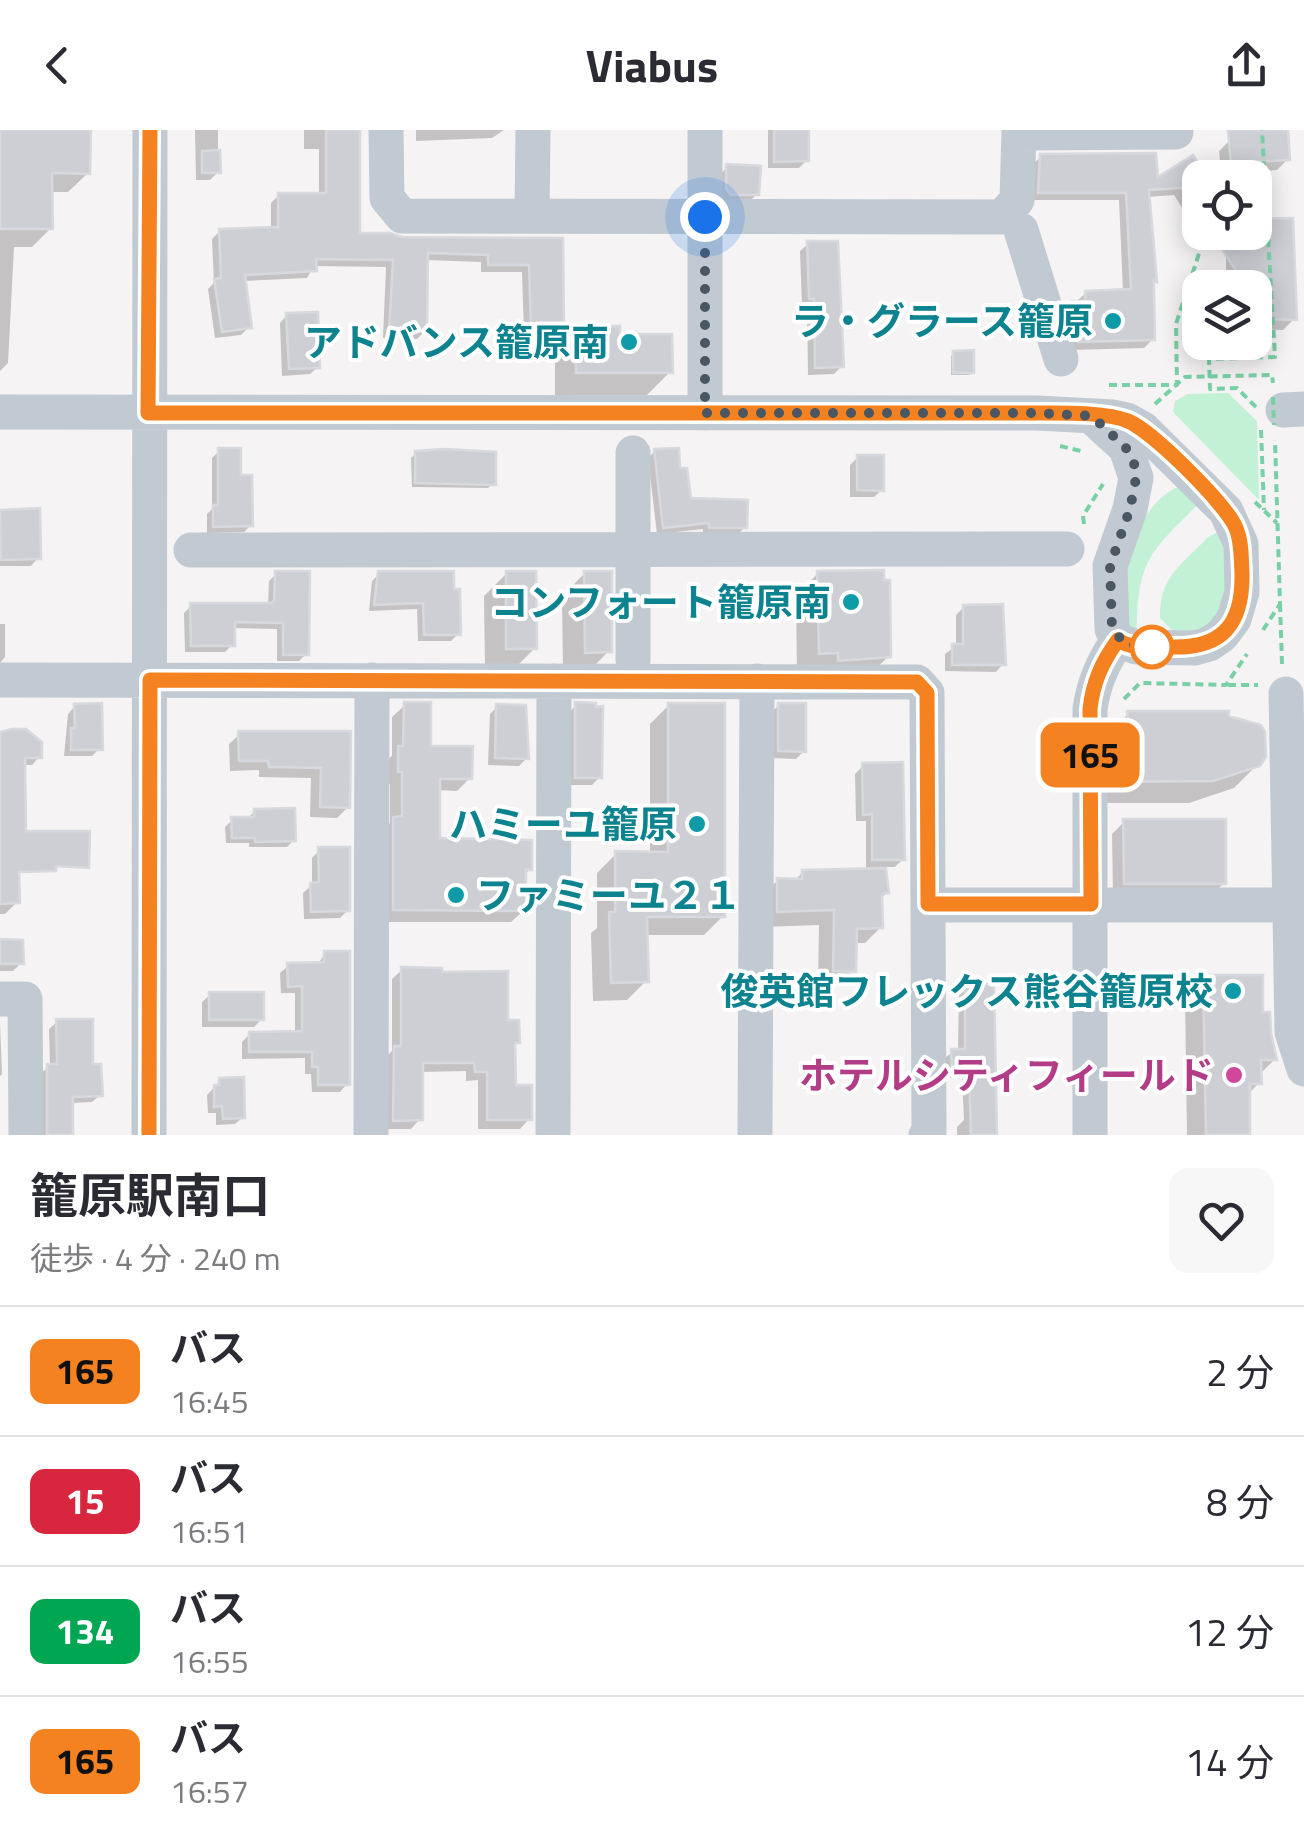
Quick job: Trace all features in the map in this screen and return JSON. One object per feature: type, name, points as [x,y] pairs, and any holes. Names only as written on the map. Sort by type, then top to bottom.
[{"type":"street","points":[[149,1135],[150,130]]},
{"type":"street","points":[[386,130],[386,198],[402,216],[705,217],[1002,217],[1017,200],[1019,131],[1176,132]]},
{"type":"street","points":[[532,216],[533,130]]},
{"type":"street","points":[[705,130],[705,413]]},
{"type":"street","points":[[1021,230],[1061,359]]},
{"type":"street","points":[[0,412],[1037,413],[1092,416],[1127,420],[1143,429],[1189,473],[1226,511],[1236,528],[1241,544],[1240,606],[1222,635],[1195,648],[1136,647],[1118,640],[1110,618],[1109,582],[1113,551],[1130,509],[1136,478],[1126,448],[1092,416]]},
{"type":"street","points":[[633,453],[633,660]]},
{"type":"street","points":[[1120,538],[1173,476],[1189,473]]},
{"type":"street","points":[[192,550],[633,550],[935,559],[1068,550]]},
{"type":"street","points":[[1090,1135],[1090,709],[1093,685],[1118,640]]},
{"type":"street","points":[[0,680],[917,682],[927,693],[926,1135]]},
{"type":"street","points":[[371,1135],[372,680]]},
{"type":"street","points":[[553,1135],[554,680]]},
{"type":"street","points":[[755,1135],[757,681]]},
{"type":"street","points":[[1284,690],[1292,1032],[1304,1069]]},
{"type":"street","points":[[928,904],[1282,904],[1290,913]]},
{"type":"street","points":[[0,999],[25,999],[26,1135]]},
{"type":"path","points":[[1262,130],[1274,356],[1209,359],[1210,389],[1237,388],[1276,407]]},
{"type":"path","points":[[1176,385],[1176,324],[1200,250]]},
{"type":"path","points":[[1147,412],[1185,377],[1272,375],[1276,484]]},
{"type":"path","points":[[1264,510],[1276,407]]},
{"type":"path","points":[[1058,445],[1087,452]]},
{"type":"path","points":[[1226,685],[1284,690],[1280,604]]},
{"type":"green space","points":[[1228,393],[1257,421],[1259,500],[1173,412],[1175,401],[1188,394]]},
{"type":"green space","points":[[1178,487],[1203,499],[1151,556],[1140,586],[1137,632],[1121,622],[1123,585],[1132,546],[1150,510]]},
{"type":"green space","points":[[1218,532],[1224,536],[1227,574],[1221,612],[1204,629],[1172,630],[1160,618],[1168,581],[1208,537]]},
{"type":"building","points":[[0,130],[91,130],[90,174],[52,173],[53,229],[0,229]]},
{"type":"building","points":[[326,130],[360,130],[360,233],[563,238],[564,327],[531,328],[529,265],[488,265],[488,255],[428,253],[427,332],[389,331],[393,260],[316,259],[317,271],[245,275],[252,328],[222,332],[214,279],[221,278],[219,229],[278,227],[278,193],[326,193]]},
{"type":"building","points":[[774,130],[809,130],[809,161],[774,162]]},
{"type":"building","points":[[1228,130],[1288,130],[1290,160],[1231,160]]},
{"type":"building","points":[[220,150],[221,173],[202,173],[202,151]]},
{"type":"building","points":[[1156,153],[1158,177],[1182,162],[1182,188],[1149,190],[1157,282],[1154,280],[1155,340],[1078,342],[1071,301],[1085,301],[1085,291],[1131,289],[1126,193],[1038,193],[1040,154]]},
{"type":"building","points":[[726,164],[761,166],[759,195],[731,195],[726,189]]},
{"type":"building","points":[[1293,218],[1297,320],[1272,319],[1272,270],[1235,270],[1223,250],[1272,250],[1272,219]]},
{"type":"building","points":[[807,241],[838,241],[844,367],[815,368],[814,299],[809,299]]},
{"type":"building","points":[[318,312],[320,368],[289,369],[286,313]]},
{"type":"building","name":"アドバンス籠原南","points":[[600,326],[620,326],[620,334],[672,334],[673,373],[576,373],[576,332],[600,333]]},
{"type":"building","points":[[974,350],[974,373],[953,373],[953,351]]},
{"type":"building","points":[[218,448],[241,448],[241,475],[252,475],[253,526],[213,527],[213,505],[218,505]]},
{"type":"building","points":[[679,448],[680,468],[687,468],[691,498],[748,500],[747,528],[709,528],[709,523],[663,528],[654,449]]},
{"type":"building","points":[[415,451],[496,452],[496,485],[415,483]]},
{"type":"building","points":[[857,455],[884,455],[884,491],[857,490]]},
{"type":"building","points":[[40,508],[41,559],[1,560],[0,510]]},
{"type":"building","name":"コンフォート籠原南","points":[[884,570],[884,580],[890,580],[891,657],[838,661],[838,653],[819,654],[817,571]]},
{"type":"building","points":[[275,571],[310,571],[309,655],[283,655],[283,623],[235,622],[235,646],[191,646],[190,603],[271,603]]},
{"type":"building","points":[[378,571],[454,571],[454,589],[460,589],[461,635],[424,635],[423,603],[374,605]]},
{"type":"building","points":[[506,571],[536,571],[537,649],[506,649]]},
{"type":"building","points":[[584,571],[612,571],[612,652],[585,653]]},
{"type":"building","points":[[1003,604],[1006,665],[952,665],[952,644],[963,644],[963,605]]},
{"type":"building","points":[[404,702],[431,702],[431,746],[473,746],[472,779],[440,779],[440,838],[532,840],[532,870],[526,870],[526,911],[393,910],[393,817],[402,816],[398,746],[403,746]]},
{"type":"building","points":[[575,702],[603,706],[602,778],[575,778]]},
{"type":"building","points":[[102,703],[103,750],[71,750],[74,704]]},
{"type":"building","name":"ハミーユ籠原","points":[[668,703],[725,703],[725,917],[647,917],[649,982],[611,983],[609,912],[615,912],[615,851],[668,852]]},
{"type":"building","points":[[778,703],[806,703],[806,752],[778,751]]},
{"type":"building","points":[[496,704],[526,705],[529,759],[495,758]]},
{"type":"building","points":[[1127,711],[1229,711],[1229,716],[1261,725],[1266,757],[1260,766],[1213,781],[1120,782],[1117,719],[1128,719]]},
{"type":"building","points":[[26,729],[42,742],[42,758],[25,758],[26,831],[90,831],[89,868],[56,866],[56,871],[19,872],[20,903],[0,904],[0,732]]},
{"type":"building","points":[[238,731],[351,731],[350,808],[320,807],[321,768],[269,767],[268,761],[239,761]]},
{"type":"building","points":[[903,762],[905,860],[872,860],[872,814],[863,815],[862,763]]},
{"type":"building","points":[[295,808],[296,841],[232,838],[231,817],[254,817],[254,809]]},
{"type":"building","points":[[1123,819],[1226,819],[1226,884],[1124,884]]},
{"type":"building","points":[[318,847],[350,847],[350,911],[311,912],[310,883],[319,882]]},
{"type":"building","points":[[886,868],[889,893],[882,894],[883,928],[857,929],[856,972],[833,971],[834,910],[777,912],[777,878],[802,879],[802,870]]},
{"type":"building","points":[[0,939],[23,940],[24,964],[0,964]]},
{"type":"building","points":[[324,951],[350,951],[350,1085],[318,1085],[318,1067],[312,1067],[312,1052],[249,1052],[249,1032],[302,1031],[302,986],[288,987],[287,963],[324,962]]},
{"type":"building","points":[[401,967],[442,968],[442,972],[508,971],[508,1020],[519,1020],[516,1085],[532,1085],[532,1120],[487,1120],[487,1072],[475,1072],[474,1063],[423,1063],[423,1120],[393,1121],[394,1046],[401,1046]]},
{"type":"building","name":"ホテルシティフィールド","points":[[1203,975],[1263,975],[1263,1012],[1270,1012],[1277,1060],[1261,1060],[1262,1084],[1250,1084],[1250,1135],[1206,1135]]},
{"type":"building","points":[[965,983],[994,984],[997,1135],[971,1135],[969,1070],[952,1071],[951,1049],[965,1049]]},
{"type":"building","points":[[209,992],[264,992],[264,1020],[209,1020]]},
{"type":"building","points":[[56,1019],[93,1019],[93,1064],[101,1064],[103,1096],[73,1097],[73,1135],[47,1135],[47,1064],[57,1064]]},
{"type":"building","points":[[244,1077],[245,1118],[223,1119],[222,1106],[214,1107],[214,1085],[219,1085],[219,1078]]},
{"type":"bus line","name":"165","points":[[149,1135],[150,680],[917,682],[927,693],[928,904],[1091,904],[1090,709],[1093,685],[1104,660],[1118,640],[1136,647],[1195,648],[1209,644],[1222,635],[1234,618],[1242,592],[1241,544],[1226,511],[1143,429],[1113,417],[1037,413],[148,413],[150,130]]},
{"type":"place","name":"ラ・グラース籠原","points":[[1113,321]]},
{"type":"place","name":"アドバンス籠原南","points":[[629,342]]},
{"type":"place","name":"コンフォート籠原南","points":[[851,602]]},
{"type":"place","name":"ハミーユ籠原","points":[[697,824]]},
{"type":"place","name":"ファミーユ２１","points":[[456,895]]},
{"type":"place","name":"俊英館フレックス熊谷籠原校","points":[[1233,991]]},
{"type":"place","name":"ホテルシティフィールド","points":[[1234,1075]]},
{"type":"route","points":[[705,217],[705,413],[1092,416],[1126,448],[1136,478],[1130,509],[1110,566],[1112,629],[1126,645],[1162,647],[1152,647]]}]
